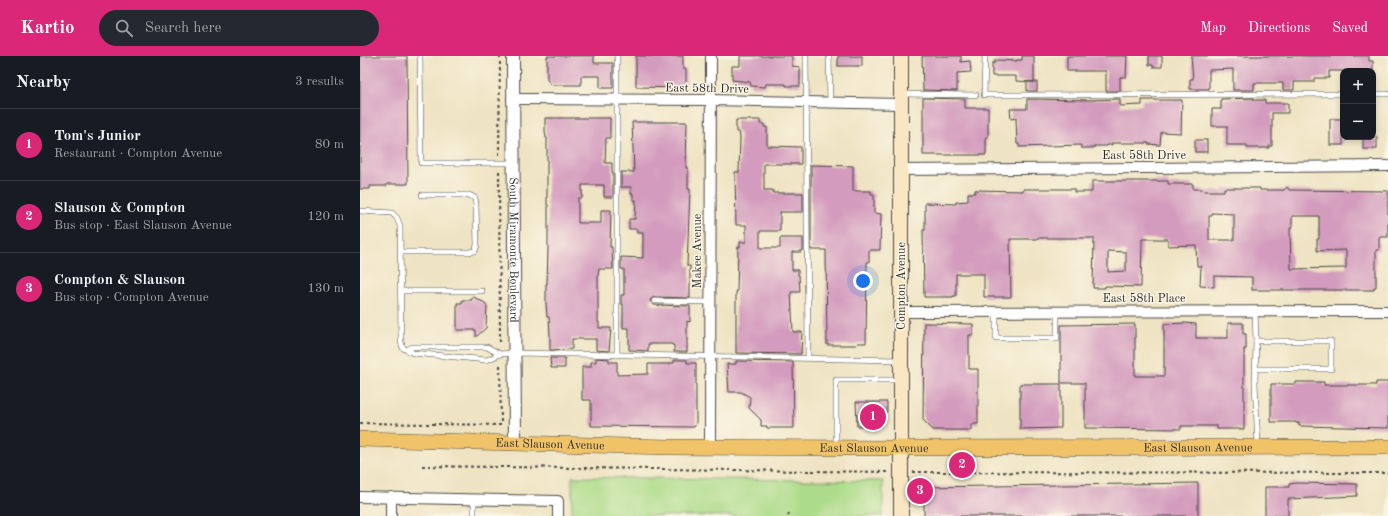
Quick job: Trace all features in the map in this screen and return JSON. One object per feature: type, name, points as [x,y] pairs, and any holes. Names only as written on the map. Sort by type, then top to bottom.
[{"type":"main road","name":"Compton Avenue","points":[[901,56],[901,516]]},
{"type":"main road","name":"East Slauson Avenue","points":[[360,439],[516,444],[710,447],[1388,447]]},
{"type":"street","name":"South Miramonte Boulevard","points":[[513,56],[512,99],[516,444]]},
{"type":"street","name":"Makee Avenue","points":[[710,447],[711,56]]},
{"type":"street","name":"East 58th Drive","points":[[512,99],[807,102],[901,99]]},
{"type":"street","name":"East 58th Drive","points":[[901,170],[1388,166]]},
{"type":"street","name":"East 58th Place","points":[[901,312],[1388,311]]},
{"type":"street","points":[[360,497],[558,501],[558,516]]},
{"type":"street","points":[[391,497],[391,516]]},
{"type":"lane","points":[[420,56],[421,162],[513,163]]},
{"type":"lane","points":[[617,56],[617,355]]},
{"type":"lane","points":[[806,56],[808,358]]},
{"type":"lane","points":[[829,56],[830,102]]},
{"type":"lane","points":[[985,56],[984,95],[1340,94]]},
{"type":"lane","points":[[901,99],[976,94]]},
{"type":"lane","points":[[1376,94],[1388,94]]},
{"type":"lane","points":[[400,252],[469,252],[474,251],[477,246],[476,205],[474,198],[469,195],[422,195]]},
{"type":"lane","points":[[360,211],[392,213],[397,218],[400,226],[401,342],[403,348],[413,353],[487,360],[500,354],[515,353],[901,360]]},
{"type":"lane","points":[[401,291],[482,291]]},
{"type":"lane","points":[[654,302],[710,302]]},
{"type":"lane","points":[[1255,311],[1255,369],[1258,447]]},
{"type":"lane","points":[[996,312],[996,338],[1057,338],[1057,312]]},
{"type":"lane","points":[[1255,369],[1331,368],[1331,341],[1256,341]]},
{"type":"lane","points":[[407,350],[412,348],[487,347],[500,354]]},
{"type":"lane","points":[[836,447],[836,380],[900,380]]},
{"type":"lane","points":[[474,499],[474,516]]},
{"type":"path","points":[[422,466],[889,472]]},
{"type":"path","points":[[920,472],[1388,473]]},
{"type":"path","points":[[788,516],[790,511]]},
{"type":"green space","points":[[572,477],[883,481],[883,516],[572,516]]},
{"type":"building","points":[[360,56],[407,56],[408,184],[387,184],[387,186],[370,186],[370,189],[360,189]]},
{"type":"building","points":[[547,56],[594,56],[594,63],[613,63],[613,88],[600,88],[600,76],[581,76],[581,85],[552,85],[547,80]]},
{"type":"building","points":[[636,56],[683,56],[683,69],[686,69],[686,88],[636,87]]},
{"type":"building","points":[[740,56],[792,56],[792,66],[800,67],[800,86],[766,84],[765,87],[751,86],[750,82],[732,80],[732,66],[740,66]]},
{"type":"building","points":[[838,56],[862,56],[862,66],[838,66]]},
{"type":"building","points":[[922,56],[961,56],[961,62],[970,61],[971,72],[957,73],[957,91],[923,90]]},
{"type":"building","points":[[1022,56],[1034,56],[1034,82],[1016,81],[1016,76],[992,76],[992,63],[995,63],[995,60],[1017,61],[1022,60]]},
{"type":"building","points":[[1067,56],[1127,56],[1126,77],[1120,77],[1120,91],[1106,91],[1106,71],[1067,71]]},
{"type":"building","points":[[1149,56],[1162,56],[1162,67],[1153,67],[1153,65],[1149,65]]},
{"type":"building","points":[[1191,56],[1369,56],[1369,61],[1373,61],[1373,68],[1340,68],[1340,71],[1329,71],[1329,78],[1314,78],[1314,82],[1294,82],[1294,90],[1283,90],[1283,83],[1254,83],[1254,90],[1233,90],[1233,69],[1209,70],[1209,89],[1190,89],[1190,79],[1193,79]]},
{"type":"building","points":[[1027,82],[1037,82],[1037,91],[1027,91]]},
{"type":"building","points":[[923,98],[965,99],[965,108],[988,108],[988,137],[986,137],[986,155],[923,155]]},
{"type":"building","points":[[1254,98],[1254,100],[1265,100],[1265,103],[1288,103],[1288,113],[1272,113],[1272,146],[1269,146],[1269,148],[1247,148],[1247,145],[1227,145],[1227,126],[1212,126],[1212,109],[1221,109],[1221,99]]},
{"type":"building","points":[[1027,99],[1120,99],[1120,106],[1142,105],[1142,100],[1182,100],[1181,133],[1161,132],[1160,145],[1148,144],[1149,143],[1112,143],[1112,145],[1107,146],[1094,146],[1094,148],[1081,148],[1081,145],[1019,147],[1019,144],[1017,144],[1016,118],[1011,119],[1010,109],[1027,109]]},
{"type":"building","points":[[545,118],[610,118],[610,138],[606,138],[605,163],[612,163],[613,197],[604,197],[604,185],[582,185],[582,198],[578,198],[578,223],[601,223],[601,210],[611,210],[610,247],[612,247],[613,269],[599,269],[598,275],[598,322],[599,328],[611,328],[609,351],[596,350],[596,339],[572,339],[572,349],[550,350],[549,317],[547,317],[546,303],[548,205],[547,138],[545,131]]},
{"type":"building","points":[[1330,119],[1340,119],[1340,140],[1343,140],[1343,145],[1330,145]]},
{"type":"building","points":[[736,120],[760,120],[760,124],[764,124],[764,127],[767,127],[767,146],[801,147],[801,164],[764,164],[764,190],[773,190],[773,193],[803,193],[803,212],[780,212],[780,231],[760,231],[760,248],[780,248],[780,238],[803,238],[803,250],[801,250],[801,252],[792,252],[792,270],[798,270],[800,292],[791,292],[793,332],[802,332],[801,354],[736,353],[738,247],[740,247],[740,242],[746,242],[746,225],[736,225],[735,172],[739,172],[740,137],[739,132],[736,132]]},
{"type":"building","points":[[632,122],[687,122],[686,168],[688,168],[688,189],[690,189],[687,266],[690,266],[690,298],[654,297],[650,301],[654,305],[690,306],[690,322],[687,321],[687,352],[674,352],[674,345],[672,344],[648,344],[648,351],[629,350],[629,328],[623,328],[623,304],[621,304],[621,295],[624,295],[624,269],[621,269],[621,257],[643,258],[643,233],[637,233],[637,229],[629,229],[629,219],[635,219],[636,200],[633,200],[631,187],[621,187],[621,172],[634,172]]},
{"type":"building","points":[[1377,137],[1377,149],[1363,149],[1363,140],[1376,140]]},
{"type":"building","points":[[1195,140],[1207,140],[1207,152],[1195,152]]},
{"type":"building","points":[[811,165],[853,166],[853,191],[871,191],[871,194],[874,194],[874,213],[881,214],[880,250],[869,250],[869,262],[867,262],[866,343],[858,343],[856,345],[827,345],[826,250],[811,250]]},
{"type":"building","points":[[1092,181],[1168,181],[1168,184],[1193,184],[1193,189],[1202,189],[1204,191],[1224,191],[1224,188],[1284,190],[1287,187],[1289,190],[1388,191],[1388,237],[1379,237],[1379,250],[1376,250],[1376,287],[1374,287],[1374,290],[1252,290],[1252,277],[1214,276],[1214,287],[1200,286],[1201,266],[1197,266],[1196,245],[1168,246],[1168,239],[1142,239],[1141,287],[1105,286],[1105,288],[1093,288],[1094,238],[1037,238],[1010,239],[1011,297],[984,297],[984,274],[956,274],[956,296],[924,297],[923,230],[925,230],[925,203],[956,204],[956,202],[968,201],[968,193],[975,193],[975,190],[1023,191],[1023,189],[1074,189],[1074,192],[1092,192]],"holes":[[[1212,213],[1234,214],[1234,240],[1209,240],[1209,216],[1212,216]],[[1292,216],[1319,216],[1319,239],[1317,239],[1317,251],[1346,250],[1346,268],[1291,269],[1290,228],[1292,228]],[[1108,251],[1126,252],[1126,271],[1108,272]]]},
{"type":"building","points":[[472,296],[485,303],[487,306],[486,328],[476,337],[476,330],[457,330],[457,303],[462,303],[462,300],[472,300]]},
{"type":"building","points":[[924,323],[973,324],[973,335],[969,335],[969,369],[978,369],[978,424],[971,424],[971,430],[933,430],[923,420]]},
{"type":"building","points":[[1228,323],[1243,323],[1243,334],[1246,334],[1246,349],[1244,349],[1244,429],[1217,429],[1217,426],[1181,426],[1181,429],[1085,428],[1085,383],[1061,383],[1061,325],[1135,324],[1135,376],[1164,376],[1164,324],[1196,324],[1196,338],[1228,338]]},
{"type":"building","points":[[550,358],[565,358],[565,368],[551,368]]},
{"type":"building","points":[[596,358],[609,359],[609,362],[617,362],[617,375],[648,374],[648,364],[670,364],[674,363],[674,360],[687,360],[687,363],[696,363],[696,424],[694,427],[591,426],[591,400],[582,400],[582,367],[591,367],[591,362],[596,362]]},
{"type":"building","points":[[736,361],[793,362],[794,428],[767,428],[767,426],[761,426],[761,420],[749,408],[750,397],[741,392],[729,392],[727,364],[736,364]]},
{"type":"building","points":[[1296,382],[1324,382],[1324,385],[1376,385],[1376,382],[1388,382],[1388,428],[1299,426],[1299,423],[1296,422],[1271,422],[1271,384],[1296,384]]},
{"type":"building","points":[[1020,384],[1061,384],[1061,428],[1020,429]]},
{"type":"building","points":[[856,402],[887,402],[887,412],[884,412],[884,421],[879,426],[857,426]]},
{"type":"building","points":[[1198,483],[1198,516],[924,516],[924,487]]},
{"type":"building","points":[[1289,484],[1357,484],[1357,496],[1288,499],[1288,516],[1265,516],[1265,487],[1289,487]]},
{"type":"place","name":"Tom's Junior","points":[[873,417]]},
{"type":"place","name":"Slauson & Compton","points":[[962,465]]},
{"type":"place","name":"Compton & Slauson","points":[[920,491]]}]
